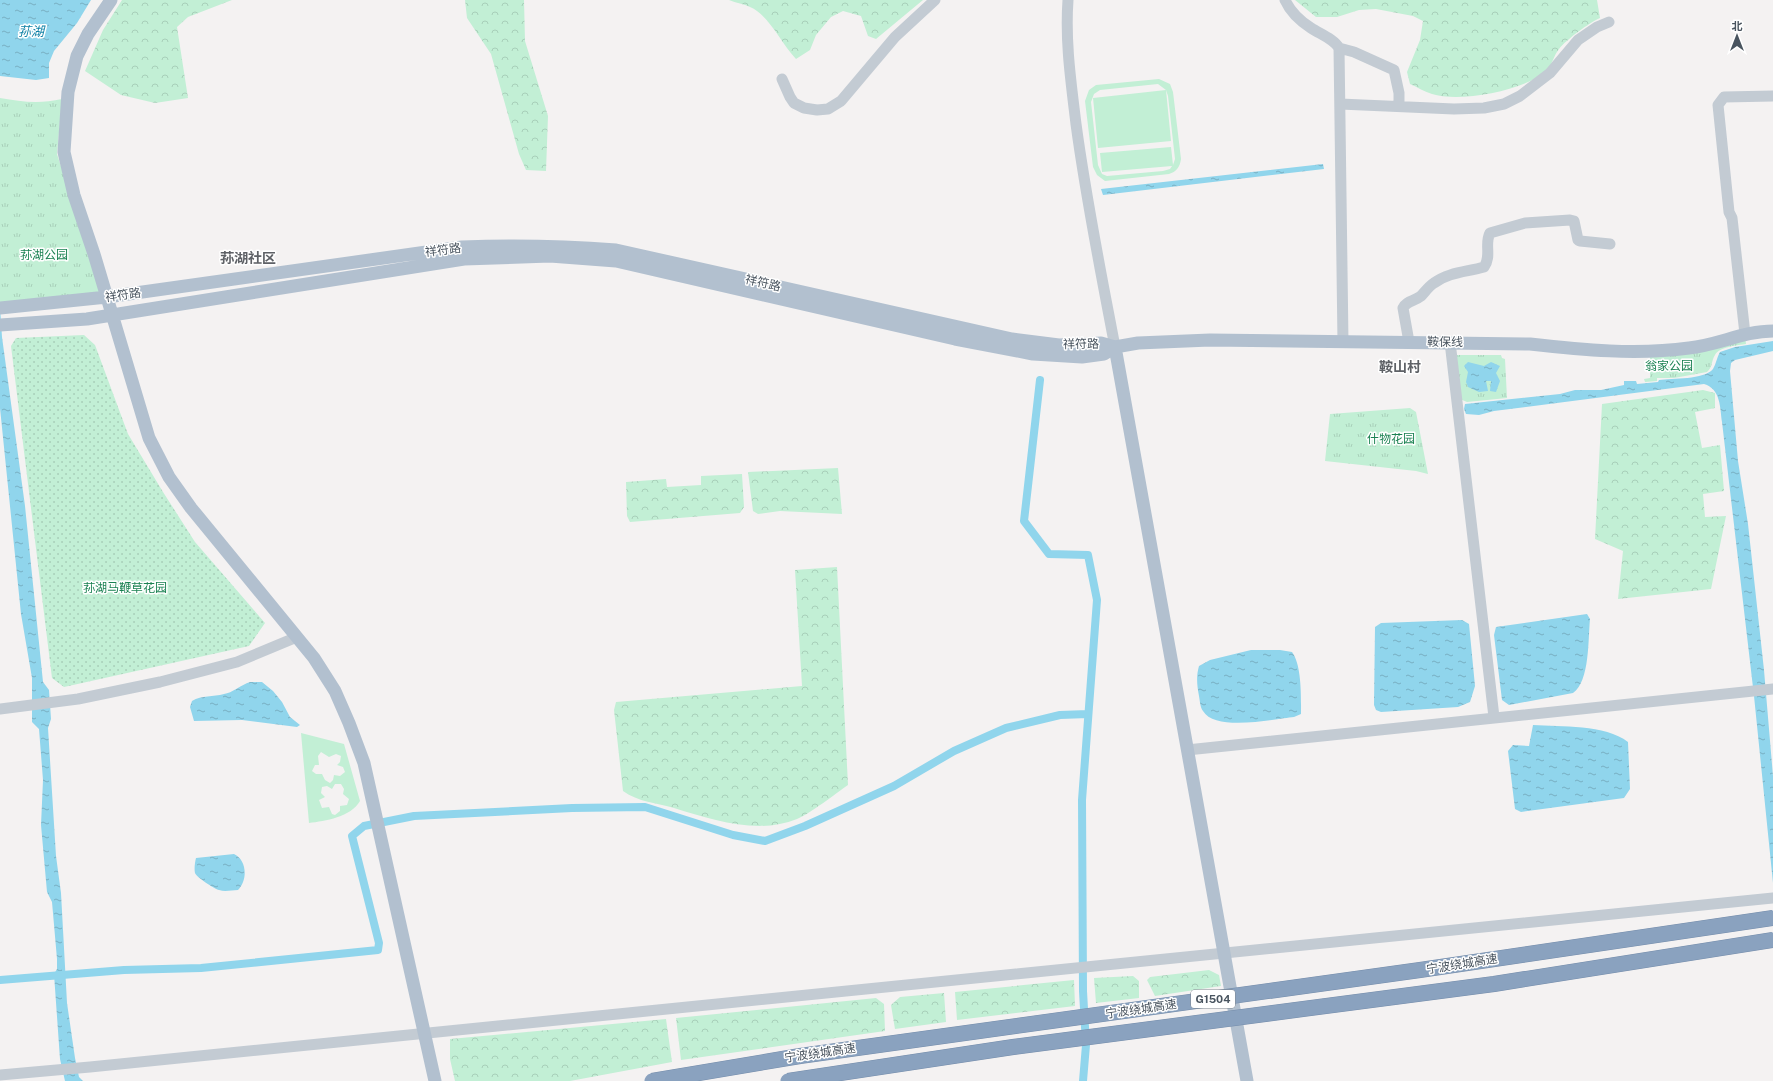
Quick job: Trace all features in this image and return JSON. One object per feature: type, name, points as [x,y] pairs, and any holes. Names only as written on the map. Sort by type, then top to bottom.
[{"type":"highway","name":"宁波绕城高速","points":[[652,1081],[800,1056],[1428,969],[1773,918]]},
{"type":"highway","name":"宁波绕城高速","points":[[788,1081],[1021,1046],[1494,984],[1773,940]]},
{"type":"main road","points":[[111,0],[88,34],[76,56],[68,92],[64,152],[74,195],[150,438],[169,477],[191,508],[314,658],[334,691],[350,723],[364,764],[435,1081]]},
{"type":"main road","name":"祥符路","points":[[6,308],[107,298],[462,247],[515,245],[552,246],[616,250],[1012,339],[1059,345],[1101,343],[1115,348]]},
{"type":"main road","name":"祥符路","points":[[0,325],[87,319],[464,259],[550,256],[616,261],[673,273],[904,328],[1033,354],[1082,357],[1104,354],[1115,348]]},
{"type":"main road","name":"鞍保线","points":[[1115,348],[1138,343],[1210,340],[1450,342],[1661,351],[1691,348],[1745,334],[1773,331]]},
{"type":"main road","points":[[1115,348],[1247,1081]]},
{"type":"street","points":[[782,79],[794,103],[804,108],[817,110],[828,109],[841,101],[895,37],[935,0]]},
{"type":"street","points":[[1068,0],[1067,20],[1069,69],[1081,160],[1115,348]]},
{"type":"street","points":[[1285,0],[1296,16],[1309,27],[1336,43],[1338,48],[1343,342]]},
{"type":"street","points":[[1340,104],[1454,109],[1484,108],[1504,104],[1520,96],[1550,73],[1578,40],[1597,27],[1609,22]]},
{"type":"street","points":[[1338,48],[1354,52],[1394,70],[1397,77],[1399,106]]},
{"type":"street","points":[[1745,334],[1732,218],[1729,212],[1718,105],[1724,97],[1773,96]]},
{"type":"street","points":[[1409,342],[1403,308],[1404,305],[1421,296],[1426,289],[1441,278],[1467,270],[1484,267],[1488,262],[1488,237],[1490,233],[1525,223],[1570,220],[1574,221],[1576,225],[1578,240],[1580,242],[1610,244]]},
{"type":"street","points":[[1450,342],[1494,717]]},
{"type":"street","points":[[0,709],[78,699],[160,682],[237,662],[297,637]]},
{"type":"street","points":[[1187,750],[1771,689]]},
{"type":"street","points":[[0,1075],[86,1068],[1772,898]]},
{"type":"green space","points":[[122,0],[232,0],[188,17],[177,27],[188,98],[155,103],[121,95],[85,71],[103,30]]},
{"type":"green space","points":[[465,0],[524,0],[525,41],[548,116],[546,171],[526,170],[519,154],[491,54],[467,18]]},
{"type":"green space","points":[[729,0],[923,0],[876,39],[868,36],[861,16],[843,11],[831,17],[816,35],[810,50],[796,59],[763,16],[750,7]]},
{"type":"green space","points":[[1295,0],[1597,0],[1600,18],[1567,41],[1557,51],[1549,68],[1537,77],[1524,84],[1509,89],[1475,96],[1458,97],[1429,93],[1410,84],[1407,72],[1420,40],[1423,21],[1413,16],[1376,9],[1359,10],[1337,17],[1316,17]]},
{"type":"green space","points":[[1159,79],[1170,84],[1173,92],[1181,159],[1179,167],[1176,170],[1169,174],[1105,181],[1097,175],[1093,167],[1085,101],[1089,90],[1096,85]],"holes":[[[1158,84],[1166,90],[1168,96],[1175,159],[1173,165],[1171,147],[1100,153],[1102,172],[1172,166],[1170,169],[1163,171],[1107,176],[1102,174],[1098,165],[1091,102],[1094,94],[1100,90]]]},
{"type":"green space","points":[[1166,90],[1171,141],[1098,148],[1093,98]]},
{"type":"green space","name":"荪湖公园","points":[[0,98],[31,102],[46,102],[62,99],[57,154],[102,293],[0,304]]},
{"type":"green space","name":"荪湖马鞭草花园","points":[[84,335],[95,345],[128,434],[163,492],[195,542],[265,623],[249,646],[64,687],[52,678],[11,346],[16,338]]},
{"type":"green space","name":"翁家公园","points":[[1745,336],[1746,344],[1729,347],[1717,352],[1707,372],[1674,378],[1657,378],[1657,381],[1645,382],[1644,379],[1650,378],[1650,354]]},
{"type":"green space","points":[[1455,355],[1501,355],[1502,358],[1505,359],[1507,398],[1467,402],[1460,399]]},
{"type":"green space","points":[[1703,390],[1715,393],[1715,408],[1695,412],[1702,448],[1720,445],[1724,491],[1703,494],[1705,517],[1726,516],[1711,589],[1618,599],[1623,551],[1595,539],[1602,404]]},
{"type":"green space","name":"什物花园","points":[[1410,408],[1416,412],[1428,474],[1416,471],[1325,461],[1330,414]]},
{"type":"green space","points":[[838,468],[842,514],[780,511],[758,514],[753,511],[748,472]]},
{"type":"green space","points":[[742,474],[744,507],[740,513],[630,522],[627,516],[626,482],[666,479],[667,487],[701,485],[701,476]]},
{"type":"green space","points":[[837,567],[848,785],[803,816],[782,824],[767,826],[751,826],[720,821],[641,800],[623,791],[614,710],[616,702],[802,686],[795,570]]},
{"type":"green space","points":[[301,733],[344,744],[360,801],[350,811],[344,814],[330,819],[309,823]],"holes":[[[321,752],[329,757],[336,754],[341,756],[340,762],[337,765],[343,767],[345,772],[340,776],[334,775],[333,780],[330,783],[325,780],[322,774],[316,774],[312,771],[315,765],[319,765],[318,756]],[[335,784],[341,784],[344,789],[343,794],[349,799],[347,805],[340,806],[340,811],[335,815],[332,814],[329,807],[322,808],[319,800],[325,797],[321,793],[322,787],[327,786],[332,789]]]},
{"type":"green space","points":[[1209,970],[1219,975],[1221,986],[1155,996],[1147,980],[1150,977]]},
{"type":"green space","points":[[1133,976],[1139,981],[1139,998],[1096,1003],[1094,978]]},
{"type":"green space","points":[[1074,980],[1075,1006],[957,1020],[955,992]]},
{"type":"green space","points":[[944,993],[946,1022],[895,1029],[891,1005],[900,997]]},
{"type":"green space","points":[[876,998],[884,1004],[885,1031],[681,1060],[676,1018]]},
{"type":"green space","points":[[666,1019],[672,1062],[570,1081],[455,1081],[450,1059],[450,1039]]},
{"type":"water","name":"荪湖","points":[[0,0],[91,0],[77,23],[54,51],[49,63],[49,78],[36,80],[0,76]]},
{"type":"water","points":[[1323,164],[1324,169],[1103,195],[1101,189]]},
{"type":"water","points":[[0,307],[2,337],[25,506],[43,682],[49,690],[51,719],[48,728],[56,856],[61,893],[67,1003],[75,1058],[79,1077],[83,1081],[65,1081],[60,1059],[54,974],[57,969],[57,959],[52,902],[47,892],[41,825],[43,780],[39,729],[32,722],[32,678],[21,614],[0,408]]},
{"type":"water","points":[[1773,341],[1773,351],[1735,360],[1731,363],[1730,371],[1738,461],[1748,524],[1764,670],[1773,776],[1773,883],[1754,696],[1721,411],[1719,400],[1714,390],[1710,386],[1704,384],[1494,411],[1479,415],[1466,414],[1464,409],[1465,404],[1560,394],[1575,390],[1601,390],[1624,385],[1624,381],[1636,381],[1637,384],[1658,382],[1659,380],[1695,377],[1709,373],[1713,369],[1720,352],[1735,347]]},
{"type":"water","points":[[1468,362],[1484,366],[1491,362],[1500,366],[1496,373],[1500,381],[1496,392],[1490,391],[1491,381],[1486,381],[1488,391],[1479,392],[1468,387],[1466,382],[1468,372],[1464,366]]},
{"type":"water","points":[[1587,614],[1590,619],[1587,659],[1583,679],[1579,687],[1573,693],[1509,705],[1502,700],[1494,635],[1496,627]]},
{"type":"water","points":[[1462,620],[1469,624],[1475,686],[1470,702],[1458,707],[1381,712],[1376,710],[1374,705],[1375,627],[1381,623]]},
{"type":"water","points":[[1251,650],[1280,650],[1292,652],[1298,665],[1301,691],[1301,714],[1294,717],[1260,722],[1232,723],[1219,721],[1210,717],[1203,711],[1200,704],[1197,685],[1199,666],[1210,660]]},
{"type":"water","points":[[250,682],[262,682],[273,691],[282,702],[290,717],[300,725],[297,727],[242,720],[194,721],[190,707],[192,701],[227,693]]},
{"type":"water","points":[[1533,725],[1595,729],[1618,736],[1628,742],[1630,789],[1624,798],[1521,812],[1515,809],[1508,751],[1513,745],[1529,746]]},
{"type":"water","points":[[234,854],[242,861],[245,870],[245,876],[238,890],[219,890],[196,875],[196,858]]},
{"type":"waterway","points":[[1040,380],[1024,521],[1049,554],[1088,555],[1097,600],[1082,800],[1083,991],[1086,1045],[1083,1081]]},
{"type":"waterway","points":[[0,980],[124,970],[201,968],[378,950],[379,943],[352,836],[364,826],[414,816],[572,808],[645,807],[733,835],[765,841],[805,826],[894,786],[954,751],[1006,728],[1060,715],[1088,714]]},
{"type":"district","name":"荪湖社区","points":[[248,258]]},
{"type":"district","name":"鞍山村","points":[[1400,367]]}]
